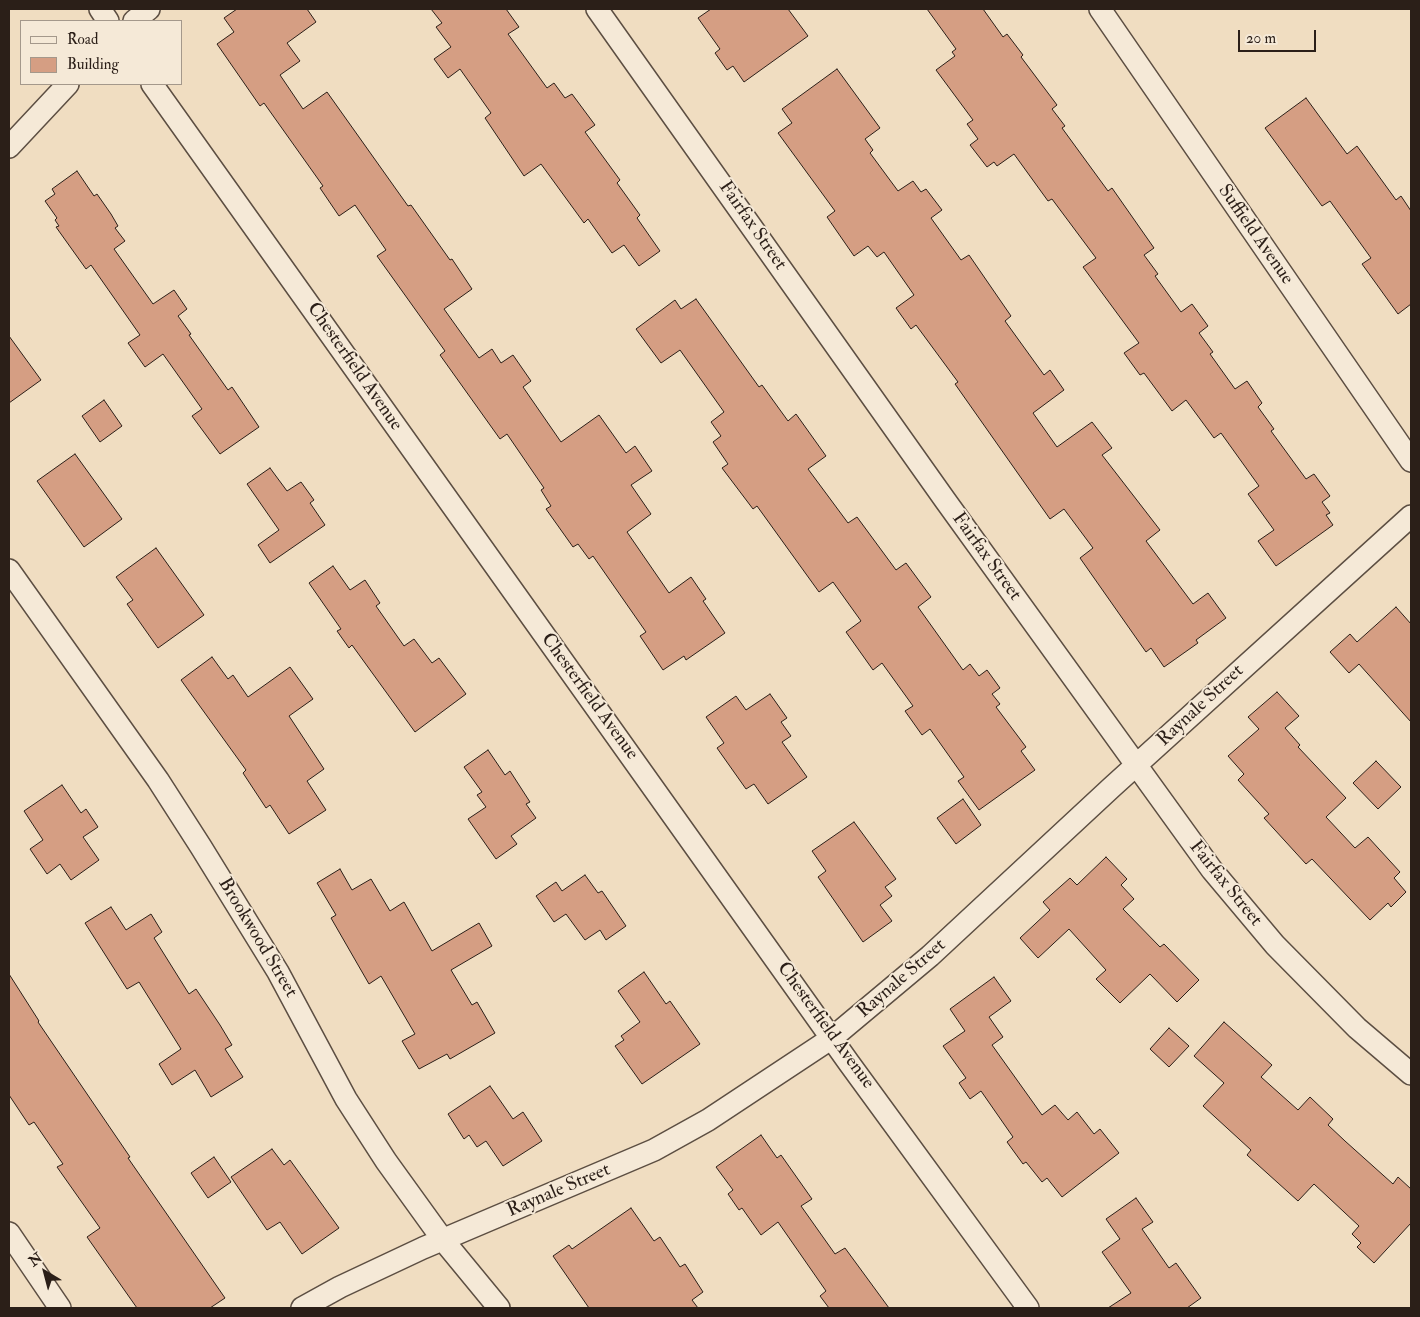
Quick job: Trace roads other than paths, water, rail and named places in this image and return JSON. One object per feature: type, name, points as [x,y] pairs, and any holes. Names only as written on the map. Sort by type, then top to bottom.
[{"type":"street","points":[[100,9],[107,20]]},
{"type":"street","points":[[135,20],[149,9]]},
{"type":"street","name":"Fairfax Street","points":[[597,9],[1212,870],[1274,945],[1357,1028],[1411,1074]]},
{"type":"street","name":"Suffield Avenue","points":[[1100,9],[1411,461]]},
{"type":"street","points":[[9,147],[67,85]]},
{"type":"street","name":"Chesterfield Avenue","points":[[153,85],[832,1038],[1028,1308]]},
{"type":"street","name":"Raynale Street","points":[[302,1308],[340,1287],[443,1240],[654,1150],[708,1120],[832,1038],[930,956],[1411,516]]},
{"type":"street","name":"Brookwood Street","points":[[9,570],[158,780],[196,838],[278,972],[346,1099],[386,1161],[443,1240],[499,1308]]},
{"type":"street","points":[[9,1233],[60,1308]]}]
